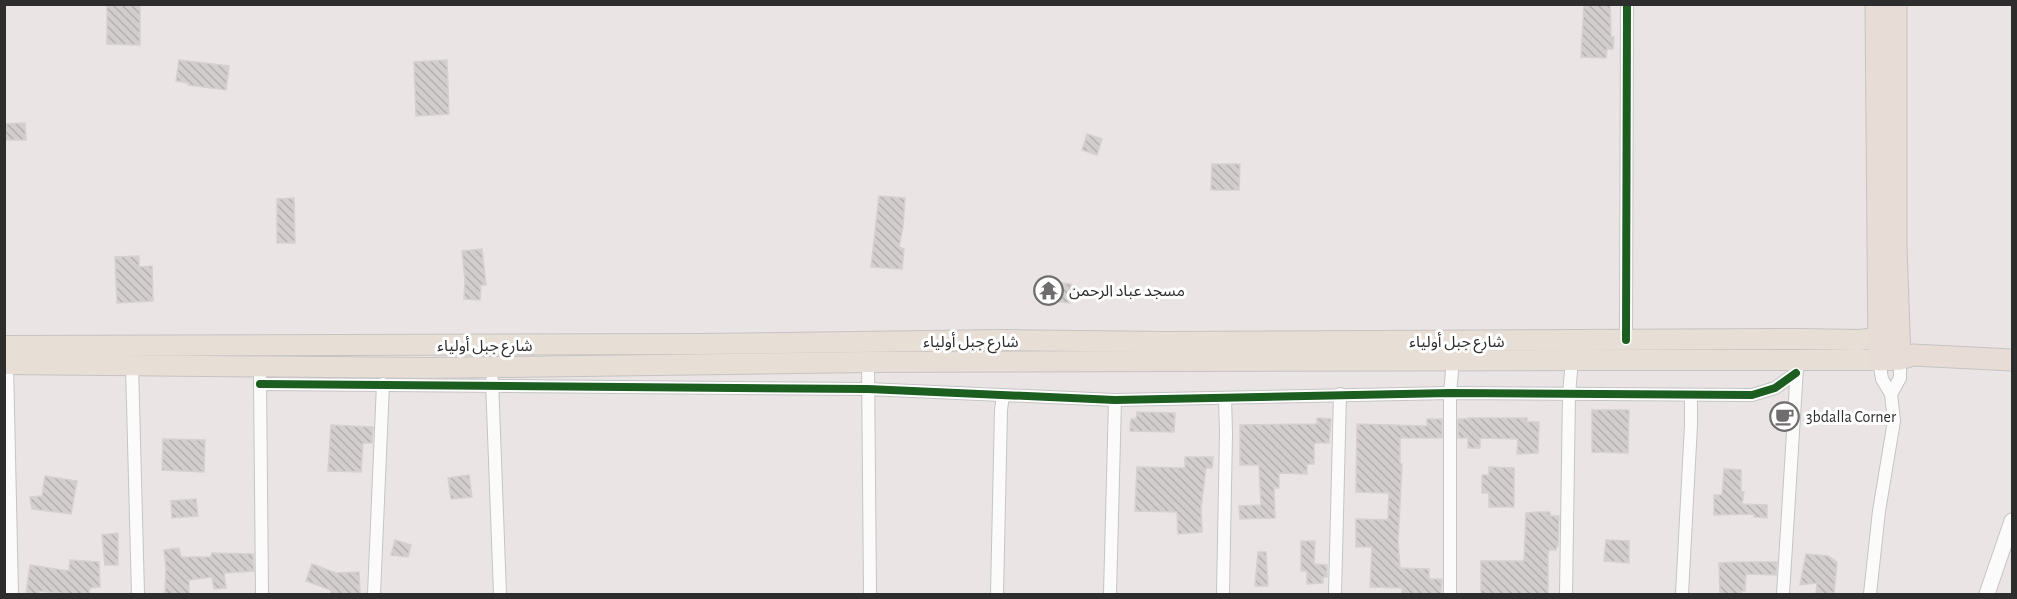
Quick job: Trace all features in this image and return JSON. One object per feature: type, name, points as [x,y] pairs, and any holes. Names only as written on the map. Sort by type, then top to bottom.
[{"type":"highway","points":[[1876,4],[1878,338],[1890,360]]},
{"type":"highway","points":[[1890,360],[1900,337],[1896,246],[1896,4]]},
{"type":"highway","points":[[1900,337],[1916,343],[1931,356]]},
{"type":"highway","name":"شارع جبل أولياء","points":[[1878,338],[1900,337]]},
{"type":"highway","name":"شارع جبل أولياء","points":[[1890,360],[1913,356],[2013,360]]},
{"type":"main road","name":"شارع جبل أولياء","points":[[5,358],[1004,340],[1166,342],[1859,340],[1878,338]]},
{"type":"main road","name":"شارع جبل أولياء","points":[[5,358],[259,375],[492,376],[868,362],[1572,360],[1797,367],[1890,360]]},
{"type":"street","points":[[1626,340],[1627,4]]},
{"type":"street","points":[[5,358],[12,594]]},
{"type":"street","points":[[1450,594],[1450,393],[1453,360]]},
{"type":"street","points":[[1566,594],[1569,394],[1572,360]]},
{"type":"street","points":[[1870,594],[1879,511],[1893,430],[1892,394],[1882,379],[1890,360]]},
{"type":"street","points":[[1890,360],[1900,378],[1892,394]]},
{"type":"street","points":[[868,362],[870,594]]},
{"type":"street","points":[[132,366],[138,594]]},
{"type":"street","points":[[262,594],[259,375],[383,384],[492,376],[1115,400],[1450,393],[1752,395],[1775,388],[1797,367]]},
{"type":"street","points":[[1783,594],[1797,367]]},
{"type":"street","points":[[492,376],[500,594]]},
{"type":"street","points":[[374,594],[383,384]]},
{"type":"street","points":[[1335,594],[1340,394]]},
{"type":"street","points":[[997,594],[1001,410],[1004,395]]},
{"type":"street","points":[[1682,594],[1691,395]]},
{"type":"street","points":[[1223,594],[1225,398]]},
{"type":"street","points":[[1110,594],[1115,400]]},
{"type":"street","points":[[1987,594],[2013,521]]},
{"type":"building","points":[[107,4],[140,4],[140,45],[107,44]]},
{"type":"building","points":[[1584,4],[1610,4],[1611,37],[1614,37],[1613,49],[1607,49],[1606,58],[1581,57]]},
{"type":"building","points":[[179,60],[229,66],[226,90],[188,85],[189,83],[176,81]]},
{"type":"building","points":[[447,60],[449,114],[416,116],[414,62]]},
{"type":"building","points":[[25,123],[26,140],[4,140],[4,124]]},
{"type":"building","points":[[1087,134],[1102,139],[1097,155],[1082,150]]},
{"type":"building","points":[[1212,164],[1240,164],[1239,190],[1211,190]]},
{"type":"building","points":[[879,196],[905,198],[899,247],[904,249],[902,269],[871,267]]},
{"type":"building","points":[[294,198],[295,243],[277,243],[277,199]]},
{"type":"building","points":[[482,249],[486,285],[481,285],[480,300],[464,299],[462,251]]},
{"type":"building","points":[[139,256],[139,267],[152,266],[153,301],[117,303],[115,257]]},
{"type":"building","points":[[1053,282],[1071,284],[1070,303],[1051,301]]},
{"type":"building","points":[[1592,410],[1629,410],[1628,453],[1592,452]]},
{"type":"building","points":[[1137,412],[1175,413],[1174,432],[1130,431],[1131,419],[1136,419]]},
{"type":"building","points":[[1317,418],[1331,419],[1329,443],[1314,443],[1314,464],[1307,464],[1307,474],[1279,473],[1279,488],[1274,488],[1275,518],[1240,519],[1239,506],[1261,505],[1259,465],[1240,465],[1240,425],[1317,424]]},
{"type":"building","points":[[1527,418],[1527,422],[1539,422],[1538,453],[1517,454],[1518,439],[1480,438],[1480,448],[1468,448],[1468,438],[1458,438],[1458,419]]},
{"type":"building","points":[[1427,419],[1442,419],[1442,438],[1400,438],[1400,464],[1402,464],[1398,542],[1400,568],[1429,569],[1429,579],[1442,579],[1441,594],[1402,594],[1402,588],[1370,587],[1372,547],[1356,547],[1356,519],[1388,520],[1389,493],[1356,492],[1357,424],[1427,426]]},
{"type":"building","points":[[331,425],[373,427],[372,443],[363,443],[361,472],[328,471]]},
{"type":"building","points":[[163,439],[205,440],[204,472],[162,470]]},
{"type":"building","points":[[1185,457],[1213,457],[1212,468],[1206,468],[1201,508],[1202,532],[1178,534],[1177,512],[1135,511],[1137,467],[1185,468]]},
{"type":"building","points":[[1489,467],[1514,468],[1514,507],[1489,507],[1489,493],[1482,493],[1482,475],[1489,475]]},
{"type":"building","points":[[1724,469],[1741,470],[1741,491],[1744,492],[1742,504],[1767,505],[1767,518],[1754,517],[1754,514],[1714,515],[1714,495],[1722,495]]},
{"type":"building","points":[[469,475],[472,497],[451,499],[448,478]]},
{"type":"building","points":[[45,476],[77,481],[71,514],[32,509],[30,497],[42,496]]},
{"type":"building","points":[[196,499],[198,516],[172,518],[171,501]]},
{"type":"building","points":[[1550,512],[1550,516],[1559,516],[1558,546],[1556,550],[1549,550],[1548,554],[1548,594],[1481,594],[1481,561],[1524,561],[1526,513]]},
{"type":"building","points":[[118,533],[118,565],[105,565],[102,535]]},
{"type":"building","points":[[395,540],[411,545],[408,557],[391,555]]},
{"type":"building","points":[[1606,540],[1629,541],[1629,563],[1604,561]]},
{"type":"building","points":[[1301,541],[1315,541],[1314,564],[1327,565],[1327,577],[1323,577],[1323,583],[1307,584],[1307,571],[1301,571]]},
{"type":"building","points":[[179,548],[181,557],[211,557],[212,553],[253,554],[254,571],[224,573],[226,588],[214,589],[212,577],[189,580],[189,594],[165,594],[164,550]]},
{"type":"building","points":[[1258,552],[1266,552],[1268,586],[1255,586]]},
{"type":"building","points":[[1806,554],[1828,556],[1837,562],[1834,594],[1816,594],[1817,583],[1800,585]]},
{"type":"building","points":[[70,560],[99,562],[100,587],[90,588],[89,594],[39,591],[38,594],[26,594],[30,565],[69,571]]},
{"type":"building","points":[[1777,562],[1776,575],[1746,574],[1745,591],[1742,591],[1742,594],[1720,594],[1719,563]]},
{"type":"building","points":[[312,564],[336,573],[359,572],[360,594],[331,594],[331,590],[306,581]]},
{"type":"cycle path","points":[[1626,340],[1627,4]]},
{"type":"cycle path","points":[[260,384],[868,389],[1115,400],[1450,393],[1752,395],[1775,388],[1796,373]]},
{"type":"place","name":"مسجد عباد الرحمن","points":[[1048,290]]},
{"type":"place","name":"3bdalla Corner","points":[[1785,416]]}]
